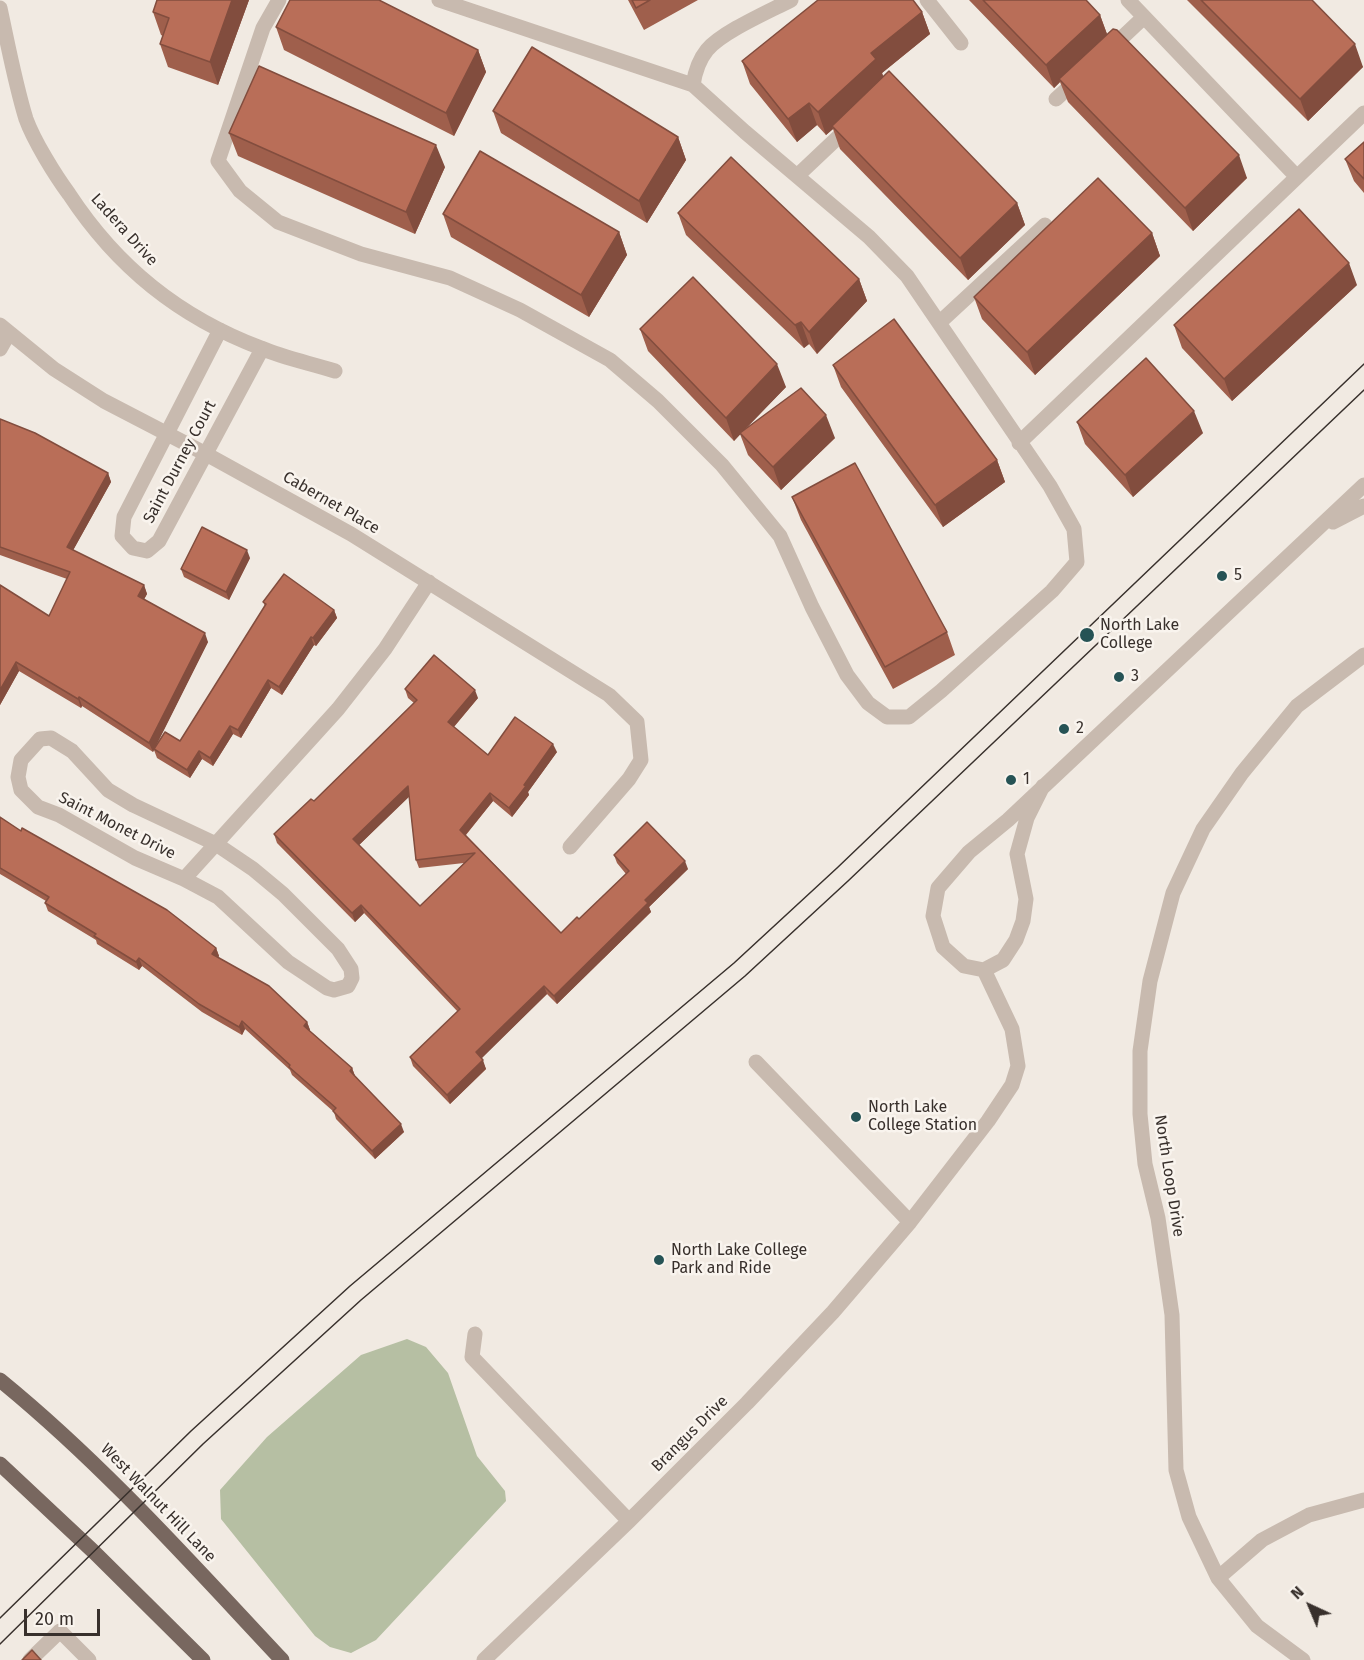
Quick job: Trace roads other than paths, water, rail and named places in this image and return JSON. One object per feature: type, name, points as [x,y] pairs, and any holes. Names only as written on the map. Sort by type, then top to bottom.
[{"type":"main road","name":"West Walnut Hill Lane","points":[[0,1380],[46,1418],[126,1494],[282,1660]]},
{"type":"main road","points":[[0,1464],[94,1552],[203,1660]]},
{"type":"street","points":[[279,0],[263,28],[218,161],[240,191],[278,222],[361,254],[450,278],[520,310],[610,360],[658,401],[722,465],[780,536],[812,607],[847,675],[868,703],[887,717],[909,717],[1052,591],[1077,562],[1074,529],[1050,486],[907,276],[869,237],[693,85],[441,0]]},
{"type":"street","points":[[693,85],[696,68],[707,50],[730,33],[791,0]]},
{"type":"street","points":[[927,0],[961,43]]},
{"type":"street","points":[[1128,0],[1297,177]]},
{"type":"street","name":"Ladera Drive","points":[[0,8],[27,121],[57,176],[87,222],[132,270],[180,308],[262,349],[335,371]]},
{"type":"street","points":[[1056,99],[1144,17]]},
{"type":"street","points":[[797,176],[863,113]]},
{"type":"street","points":[[1019,443],[1364,113]]},
{"type":"street","points":[[939,323],[1045,225]]},
{"type":"street","points":[[0,349],[4,329]]},
{"type":"street","name":"Cabernet Place","points":[[4,329],[54,369],[104,401],[351,534],[609,695],[637,722],[641,760],[629,779],[570,847]]},
{"type":"street","name":"Saint Durney Court","points":[[220,330],[124,517],[122,536],[133,548],[147,551],[159,541],[262,349]]},
{"type":"street","points":[[1305,539],[1364,472]]},
{"type":"street","points":[[1043,786],[1027,818],[1017,854],[1026,899],[1023,921],[1016,940],[1003,960],[984,970],[964,966],[943,948],[937,932],[933,916],[938,888],[969,852],[1008,820],[1043,786],[1305,539],[1364,485]]},
{"type":"street","points":[[1305,539],[1364,506]]},
{"type":"street","name":"Saint Monet Drive","points":[[184,879],[338,709],[386,650],[429,582]]},
{"type":"street","name":"North Loop Drive","points":[[1303,1660],[1257,1626],[1218,1578],[1189,1517],[1176,1470],[1172,1315],[1158,1218],[1145,1164],[1140,1114],[1140,1051],[1150,981],[1173,893],[1203,829],[1242,773],[1298,706],[1364,655]]},
{"type":"street","name":"Saint Monet Drive","points":[[51,738],[72,751],[108,790],[133,805],[216,844],[253,869],[283,894],[338,949],[351,969],[352,978],[348,986],[334,990],[327,988],[288,962],[218,897],[184,879],[135,858],[59,815],[38,807],[21,790],[18,777],[21,760],[33,745],[40,739],[51,738]]},
{"type":"street","name":"Brangus Drive","points":[[484,1660],[629,1521],[747,1403],[832,1312],[910,1221],[988,1121],[1012,1085],[1018,1066],[1012,1029],[984,970]]},
{"type":"street","points":[[756,1062],[910,1221]]},
{"type":"street","points":[[476,1334],[472,1357],[629,1521]]},
{"type":"street","points":[[1218,1578],[1262,1540],[1309,1515],[1364,1500]]},
{"type":"street","points":[[30,1660],[60,1632],[89,1660]]},
{"type":"tram line","points":[[0,1618],[191,1431],[350,1286],[734,963],[837,868],[1364,364]]},
{"type":"tram line","points":[[0,1644],[203,1444],[361,1300],[745,976],[848,881],[1364,390]]},
{"type":"place","name":"5","points":[[1222,576]]},
{"type":"place","name":"North Lake College","points":[[1087,635]]},
{"type":"place","name":"3","points":[[1119,677]]},
{"type":"place","name":"2","points":[[1064,729]]},
{"type":"place","name":"1","points":[[1011,780]]},
{"type":"place","name":"North Lake College Station","points":[[856,1117]]},
{"type":"place","name":"North Lake College Park and Ride","points":[[659,1260]]}]
